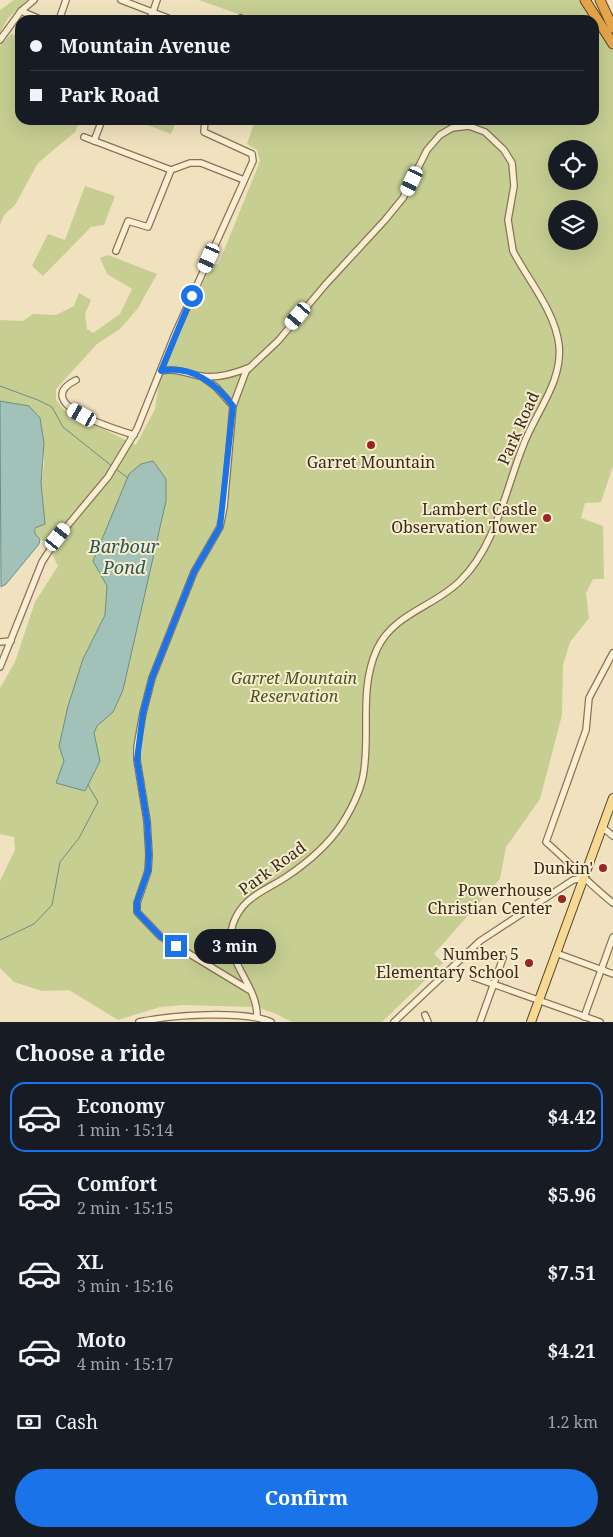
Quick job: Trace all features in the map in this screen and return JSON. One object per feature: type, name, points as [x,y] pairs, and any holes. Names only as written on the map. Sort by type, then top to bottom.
[{"type":"highway","points":[[585,0],[595,15]]},
{"type":"highway","points":[[600,0],[613,28]]},
{"type":"highway","points":[[599,22],[613,44]]},
{"type":"main road","points":[[531,1022],[613,798]]},
{"type":"street","points":[[18,15],[34,0]]},
{"type":"street","points":[[61,15],[66,0]]},
{"type":"street","points":[[121,0],[160,15]]},
{"type":"street","points":[[152,15],[157,0]]},
{"type":"street","points":[[21,11],[30,15]]},
{"type":"street","points":[[0,40],[15,19]]},
{"type":"street","points":[[94,140],[100,125]]},
{"type":"street","points":[[0,666],[36,574],[52,544],[108,477],[134,435],[253,161],[252,154],[208,135],[203,129],[204,125]]},
{"type":"street","name":"Park Road","points":[[249,990],[160,936],[137,912],[137,902],[148,871],[149,855],[147,821],[137,760],[143,713],[152,678],[194,572],[220,527],[233,406],[241,380],[387,218],[403,198],[427,150],[440,136],[452,128],[469,126],[485,132],[504,150],[512,163],[514,173],[508,220],[510,241],[513,251],[554,327],[559,352],[556,375],[523,444],[486,545],[473,568],[449,592],[395,625],[385,634],[378,648],[372,663],[366,690],[364,770],[360,789],[341,825],[320,851],[286,877],[248,900],[237,915],[230,935],[231,952],[257,1006],[257,1017]]},
{"type":"street","points":[[84,137],[171,170],[190,163],[201,163],[244,180]]},
{"type":"street","points":[[116,251],[128,221],[148,227],[171,170]]},
{"type":"street","name":"Park Road","points":[[161,371],[175,369],[201,376],[229,374],[252,366]]},
{"type":"street","name":"Park Road","points":[[201,376],[216,388],[233,406]]},
{"type":"street","points":[[76,380],[62,390],[62,398],[68,406],[102,424],[134,435]]},
{"type":"street","points":[[0,642],[11,640]]},
{"type":"street","points":[[613,649],[589,698],[586,730],[546,842],[569,862],[583,878],[613,903]]},
{"type":"street","points":[[602,827],[613,836]]},
{"type":"street","points":[[394,1022],[480,941],[573,880],[583,878]]},
{"type":"street","points":[[584,1016],[613,937]]},
{"type":"street","points":[[556,953],[613,974]]},
{"type":"street","points":[[480,1022],[503,958]]},
{"type":"street","points":[[237,984],[242,981],[241,974]]},
{"type":"street","points":[[473,977],[600,1022]]},
{"type":"street","points":[[139,1022],[183,1015],[257,1017],[272,1022]]},
{"type":"street","points":[[426,1015],[428,1022]]},
{"type":"green space","points":[[14,0],[27,0],[8,18],[0,33],[0,10]]},
{"type":"green space","name":"Garret Mountain Reservation","points":[[199,0],[583,0],[592,15],[241,15]]},
{"type":"green space","name":"Garret Mountain Reservation","points":[[599,26],[613,49],[613,466],[601,502],[585,503],[581,518],[603,526],[604,579],[593,579],[586,593],[589,618],[570,642],[563,665],[562,715],[540,799],[506,847],[500,879],[434,954],[443,963],[382,1022],[292,1022],[256,1007],[183,1005],[160,1007],[118,1020],[69,990],[42,991],[14,982],[0,968],[0,881],[15,850],[14,837],[0,834],[0,688],[15,662],[35,602],[58,566],[47,544],[35,534],[43,499],[41,483],[44,465],[44,443],[40,419],[0,401],[0,320],[23,321],[33,314],[56,315],[74,306],[79,293],[91,300],[85,314],[87,329],[93,333],[120,314],[132,289],[107,274],[100,258],[108,255],[157,274],[138,308],[120,329],[97,344],[56,389],[56,400],[64,410],[136,445],[155,409],[159,382],[168,356],[211,266],[218,264],[221,258],[260,161],[257,150],[247,144],[253,125],[599,125]]},
{"type":"green space","points":[[11,34],[15,35],[15,125],[78,125],[75,132],[38,163],[15,205],[4,215],[0,225],[0,46]]},
{"type":"green space","points":[[147,125],[175,125],[171,134]]},
{"type":"green space","points":[[85,186],[115,196],[104,225],[91,227],[43,276],[32,266],[48,234],[65,240]]},
{"type":"water","points":[[0,401],[29,406],[40,418],[44,443],[41,483],[45,524],[35,528],[35,534],[40,539],[39,544],[6,584],[1,587]]},
{"type":"water","name":"Barbour Pond","points":[[153,461],[166,479],[166,501],[123,690],[113,712],[97,726],[94,733],[100,761],[85,791],[56,783],[64,761],[59,746],[68,706],[83,659],[105,615],[107,586],[93,561],[129,474],[141,464]]},
{"type":"waterway","points":[[0,386],[52,407],[63,427],[113,467]]},
{"type":"waterway","points":[[116,469],[128,478]]},
{"type":"waterway","points":[[0,940],[34,924],[52,905],[60,862],[79,838],[98,802],[88,785]]},
{"type":"place","name":"Garret Mountain","points":[[371,445]]},
{"type":"place","name":"Lambert Castle Observation Tower","points":[[547,518]]},
{"type":"place","name":"Dunkin'","points":[[603,868]]},
{"type":"place","name":"Powerhouse Christian Center","points":[[562,899]]},
{"type":"place","name":"Number 5 Elementary School","points":[[529,963]]},
{"type":"route","points":[[176,946],[160,936],[137,912],[137,902],[148,871],[149,855],[147,821],[137,760],[137,747],[152,678],[194,572],[220,527],[224,507],[233,406],[227,398],[201,376],[175,369],[161,371],[192,296]]}]
